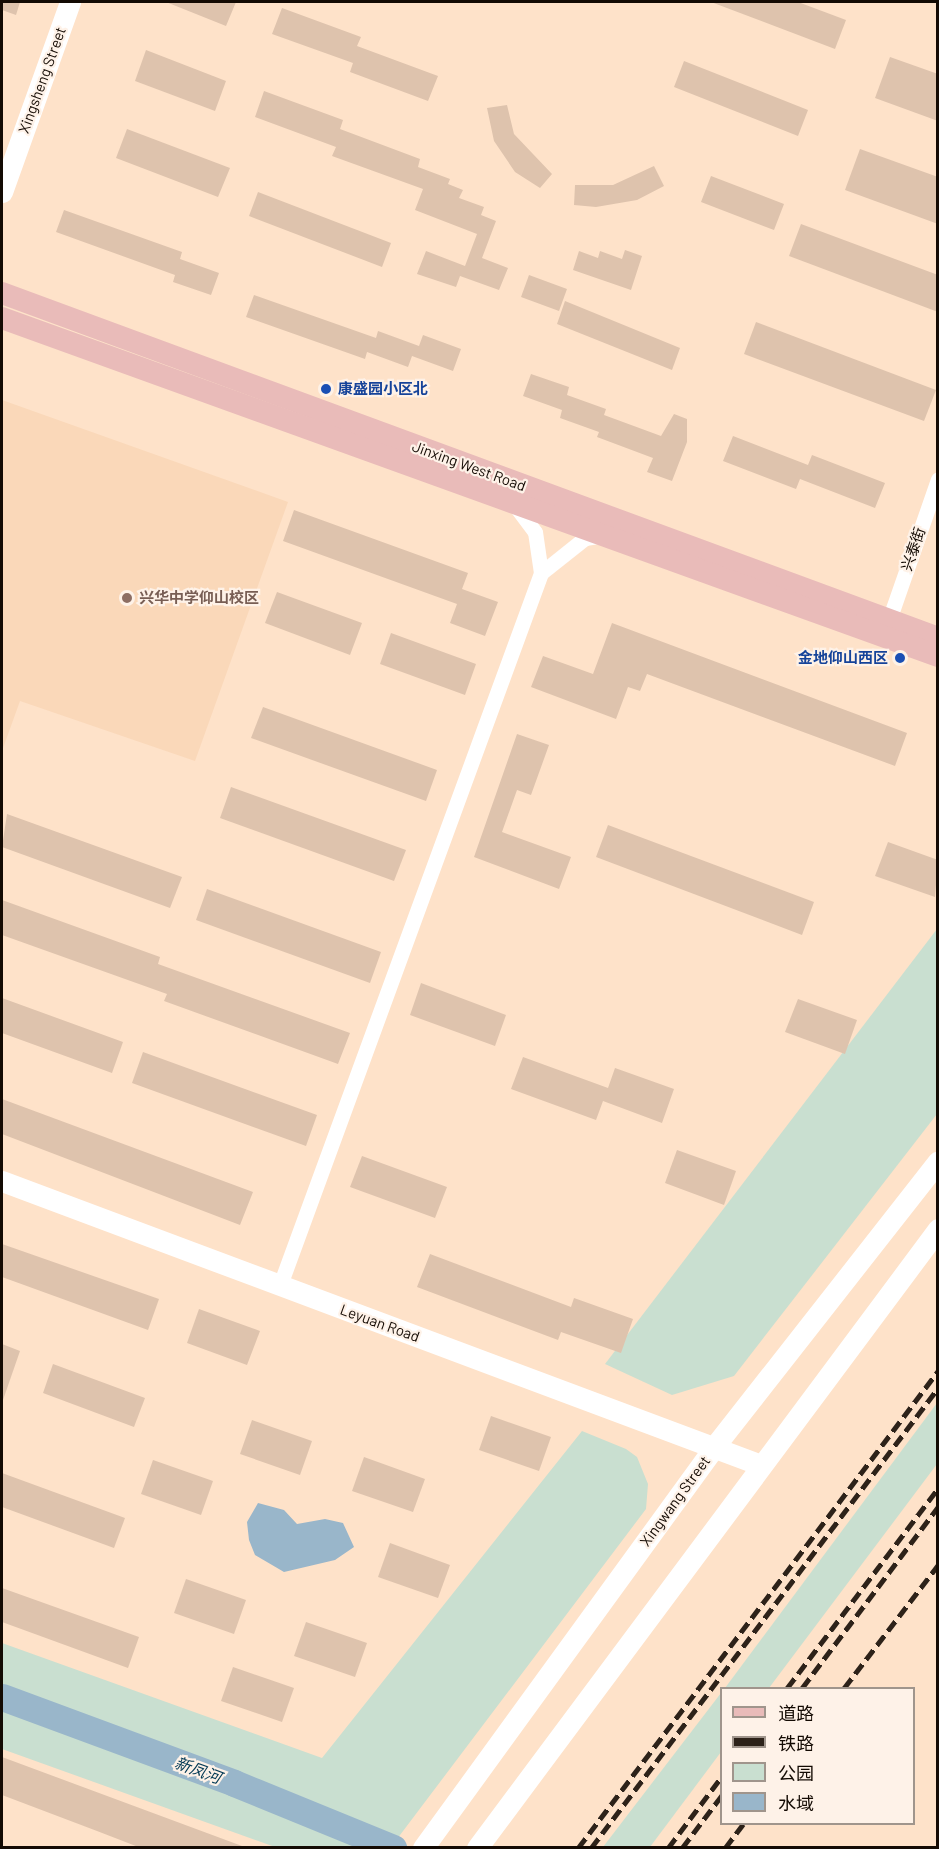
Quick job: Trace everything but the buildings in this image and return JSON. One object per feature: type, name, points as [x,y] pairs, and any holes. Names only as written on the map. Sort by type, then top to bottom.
[{"type":"main road","name":"Xingsheng Street","points":[[2,192],[70,2]]},
{"type":"main road","name":"Jinxing West Road","points":[[2,293],[938,638]]},
{"type":"main road","name":"Jinxing West Road","points":[[2,318],[938,656]]},
{"type":"main road","name":"Xingwang Street","points":[[423,1848],[714,1448],[938,1161]]},
{"type":"main road","name":"Leyuan Road","points":[[2,1181],[758,1464]]},
{"type":"main road","points":[[477,1847],[758,1464],[938,1229]]},
{"type":"street","name":"兴泰街","points":[[889,620],[938,479]]},
{"type":"street","points":[[280,1285],[541,573],[535,532],[526,515],[512,502]]},
{"type":"street","points":[[541,573],[585,538],[606,535]]},
{"type":"shaded area","name":"兴华中学仰山校区","points":[[2,400],[288,502],[195,761],[20,701],[2,751]]},
{"type":"green space","points":[[937,929],[937,1114],[734,1376],[672,1395],[605,1364]]},
{"type":"green space","points":[[937,1403],[937,1464],[770,1687],[726,1687]]},
{"type":"green space","points":[[582,1431],[626,1449],[637,1457],[648,1484],[646,1509],[391,1847],[275,1847],[2,1749],[2,1643],[322,1758]]},
{"type":"green space","points":[[720,1694],[720,1753],[650,1847],[603,1847]]},
{"type":"water","points":[[258,1503],[284,1510],[297,1524],[325,1519],[343,1523],[354,1547],[335,1560],[284,1572],[255,1555],[249,1540],[247,1522]]},
{"type":"waterway","name":"新凤河","points":[[2,1697],[234,1783],[393,1848]]},
{"type":"railway","points":[[578,1848],[938,1371]]},
{"type":"railway","points":[[591,1848],[938,1388]]},
{"type":"railway","points":[[788,1687],[938,1488]]},
{"type":"railway","points":[[803,1687],[938,1507]]},
{"type":"railway","points":[[845,1687],[938,1565]]},
{"type":"railway","points":[[668,1848],[720,1779]]},
{"type":"railway","points":[[682,1848],[720,1798]]},
{"type":"railway","points":[[725,1848],[742,1825]]},
{"type":"place","name":"康盛园小区北","points":[[326,389]]},
{"type":"place","name":"兴华中学仰山校区","points":[[127,598]]},
{"type":"place","name":"金地仰山西区","points":[[900,658]]}]
